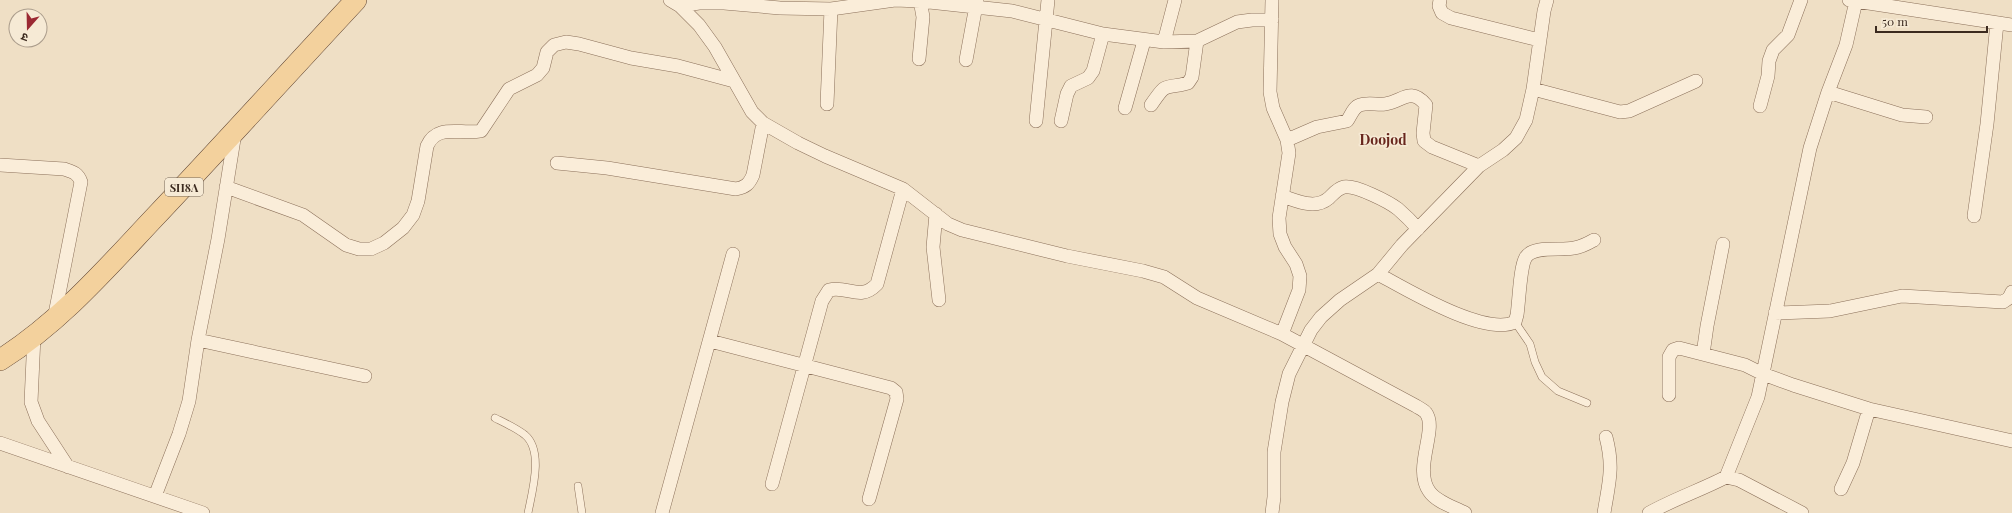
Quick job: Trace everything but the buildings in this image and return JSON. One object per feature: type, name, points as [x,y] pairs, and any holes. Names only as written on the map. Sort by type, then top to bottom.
[{"type":"main road","name":"SH8A","points":[[0,360],[34,336],[89,287],[235,133],[356,0]]},
{"type":"street","points":[[675,3],[746,3],[831,9],[894,0],[977,3],[1103,34],[1144,41],[1164,42],[1197,41],[1237,22],[1272,20]]},
{"type":"street","points":[[1036,121],[1048,0]]},
{"type":"street","points":[[1164,42],[1175,0]]},
{"type":"street","points":[[1272,0],[1270,92],[1273,108],[1287,140],[1289,153],[1279,218],[1280,234],[1285,247],[1296,264],[1300,276],[1298,290],[1282,334]]},
{"type":"street","points":[[1440,0],[1439,6],[1442,13],[1451,18],[1539,40]]},
{"type":"street","points":[[1272,513],[1274,497],[1274,452],[1282,402],[1290,374],[1311,330],[1321,317],[1340,300],[1378,274],[1418,229],[1479,166],[1503,150],[1516,138],[1526,120],[1533,89],[1539,40],[1547,0]]},
{"type":"street","points":[[1760,106],[1768,76],[1769,61],[1773,50],[1788,35],[1801,0]]},
{"type":"street","points":[[919,59],[923,17],[920,1]]},
{"type":"street","points":[[1649,513],[1664,508],[1726,477],[1758,397],[1810,148],[1828,92],[1846,45],[1852,1],[1926,6],[1997,23],[2012,25]]},
{"type":"street","points":[[675,3],[699,25],[715,47],[752,112],[763,123],[818,153],[903,189],[948,224],[962,230],[1067,256],[1143,271],[1164,277],[1198,298],[1282,334],[1416,406],[1426,413],[1429,424],[1424,461],[1424,480],[1429,492],[1465,513]]},
{"type":"street","points":[[966,60],[977,3]]},
{"type":"street","points":[[827,104],[831,9]]},
{"type":"street","points":[[1974,216],[1987,124],[1997,23]]},
{"type":"street","points":[[1061,120],[1066,94],[1071,86],[1088,78],[1093,71],[1103,34]]},
{"type":"street","points":[[1125,108],[1144,41]]},
{"type":"street","points":[[1151,105],[1161,89],[1167,85],[1180,86],[1188,84],[1192,77],[1197,41]]},
{"type":"street","points":[[226,187],[303,215],[346,245],[359,249],[371,249],[384,243],[402,228],[413,215],[418,201],[427,146],[431,137],[438,132],[481,131],[509,89],[537,75],[543,68],[547,52],[554,45],[566,42],[579,44],[631,58],[678,66],[734,81]]},
{"type":"street","points":[[1533,89],[1620,112],[1629,111],[1696,81]]},
{"type":"street","points":[[1828,92],[1902,115],[1926,117]]},
{"type":"street","points":[[1287,140],[1317,127],[1347,121],[1359,105],[1389,104],[1402,97],[1410,95],[1421,99],[1426,105],[1423,133],[1424,141],[1432,147],[1479,166]]},
{"type":"street","points":[[557,164],[607,168],[736,189],[744,188],[750,182],[753,175],[763,123]]},
{"type":"street","points":[[155,496],[179,434],[189,401],[198,340],[218,239],[235,133]]},
{"type":"street","points":[[0,164],[64,169],[74,172],[79,176],[81,182],[54,319]]},
{"type":"street","points":[[1282,196],[1315,205],[1324,202],[1334,192],[1343,187],[1353,188],[1380,199],[1398,209],[1418,229]]},
{"type":"street","points":[[772,484],[822,301],[828,290],[836,288],[860,293],[870,291],[877,284],[903,189]]},
{"type":"street","points":[[936,214],[933,247],[939,300]]},
{"type":"street","points":[[1378,274],[1434,303],[1466,317],[1483,323],[1500,325],[1515,322],[1523,264],[1527,256],[1535,251],[1572,249],[1583,246],[1594,240]]},
{"type":"street","points":[[1703,354],[1723,244]]},
{"type":"street","points":[[662,513],[733,254]]},
{"type":"street","points":[[1775,313],[1830,311],[1902,296],[2003,302],[2012,292]]},
{"type":"street","points":[[34,336],[31,402],[38,421],[68,467]]},
{"type":"street","points":[[198,340],[365,376]]},
{"type":"street","points":[[710,341],[891,388],[896,392],[897,399],[869,499]]},
{"type":"street","points":[[1669,395],[1669,357],[1673,350],[1679,348],[1745,365],[1763,374],[1869,409],[2012,441]]},
{"type":"street","points":[[1841,489],[1853,463],[1869,409]]},
{"type":"street","points":[[1604,513],[1611,469],[1610,454],[1606,437]]},
{"type":"street","points":[[0,443],[203,513]]},
{"type":"street","points":[[1726,477],[1738,480],[1802,513]]},
{"type":"lane","points":[[1515,322],[1530,344],[1535,362],[1542,377],[1558,391],[1587,403]]},
{"type":"lane","points":[[495,418],[526,436],[534,448],[534,478],[528,513]]},
{"type":"lane","points":[[578,486],[582,513]]},
{"type":"district","name":"Doojod","points":[[1383,139]]}]
